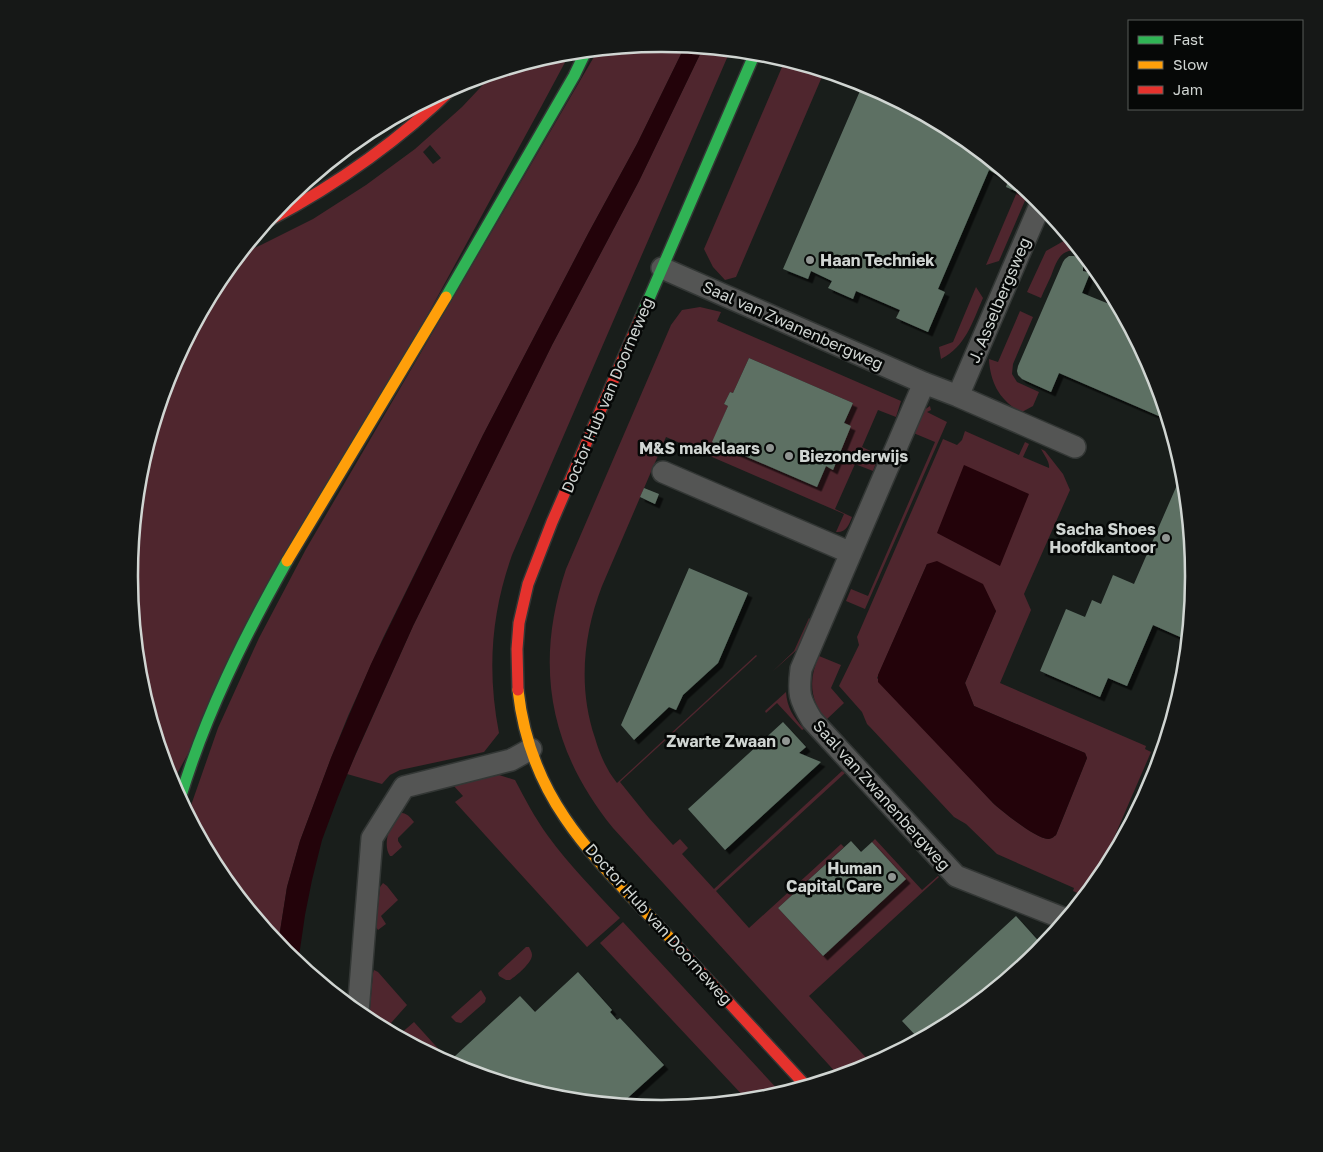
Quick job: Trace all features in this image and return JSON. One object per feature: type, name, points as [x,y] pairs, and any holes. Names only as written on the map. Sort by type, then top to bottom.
[{"type":"street","points":[[183,789],[201,736],[223,684],[267,596],[294,548],[425,333],[582,59]]},
{"type":"street","name":"Doctor Hub van Doorneweg","points":[[751,61],[552,522],[529,582],[520,622],[517,648],[520,706],[531,749],[543,777],[561,810],[605,867],[801,1081]]},
{"type":"street","points":[[289,208],[331,185],[378,154],[439,102]]},
{"type":"street","name":"J. Asselbergsweg","points":[[958,396],[1037,212]]},
{"type":"street","name":"Saal van Zwanenbergweg","points":[[662,268],[1075,447]]},
{"type":"street","name":"Saal van Zwanenbergweg","points":[[924,383],[801,669],[799,688],[803,705],[812,720],[956,876],[1059,917]]},
{"type":"street","points":[[664,472],[851,553]]},
{"type":"street","points":[[359,1002],[372,838],[404,787],[511,760],[531,749]]},
{"type":"shaded area","points":[[662,52],[681,53],[637,144],[483,435],[383,638],[348,716],[300,841],[287,887],[280,934],[246,895],[226,867],[191,806],[218,728],[259,638],[306,549],[594,57]]},
{"type":"shaded area","points":[[681,53],[700,54],[639,181],[552,345],[413,626],[356,753],[322,840],[305,915],[299,954],[280,934],[287,887],[300,841],[331,758],[371,664],[483,435],[637,144]]},
{"type":"shaded area","points":[[700,54],[728,57],[512,555],[499,599],[493,643],[493,687],[499,733],[484,752],[400,770],[390,775],[382,784],[347,774],[413,626],[552,345],[639,181]]},
{"type":"shaded area","points":[[565,62],[177,774],[166,744],[148,678],[142,644],[138,576],[142,508],[148,474],[166,408],[178,376],[208,314],[226,285],[253,248],[313,219],[366,185],[415,149],[462,107],[484,83],[526,70]],"holes":[[[430,145],[441,158],[433,164],[423,152]]]},
{"type":"shaded area","points":[[782,67],[822,77],[736,277],[725,280],[713,267],[704,249]]},
{"type":"shaded area","points":[[1015,191],[1017,192],[1025,200],[999,261],[986,265],[1017,192]]},
{"type":"shaded area","points":[[1064,241],[1072,251],[1065,253],[1058,260],[1041,298],[1027,292],[1046,251]]},
{"type":"shaded area","points":[[976,287],[983,298],[971,325],[957,348],[941,359],[939,347],[953,342]]},
{"type":"shaded area","points":[[700,307],[721,312],[717,321],[901,401],[896,417],[878,410],[862,447],[879,455],[873,471],[855,464],[835,509],[852,517],[847,528],[839,532],[836,532],[844,514],[666,437],[602,586],[590,623],[587,642],[585,681],[590,719],[601,756],[617,783],[757,656],[620,782],[673,845],[680,839],[688,848],[682,854],[714,889],[842,771],[845,773],[716,891],[749,928],[841,844],[844,847],[778,908],[823,956],[905,879],[872,842],[875,839],[922,890],[939,877],[809,996],[866,1058],[834,1071],[613,828],[591,798],[574,768],[562,737],[554,705],[550,672],[551,639],[556,604],[566,569],[671,325],[682,310]],"holes":[[[749,358],[853,403],[817,487],[713,442],[728,406],[724,404],[730,392],[733,393]]]},
{"type":"shaded area","points":[[1020,311],[1033,317],[1013,364],[1012,374],[1017,382],[1039,392],[1033,406],[1022,412],[1014,408],[1002,397],[991,376],[989,359],[998,362]]},
{"type":"shaded area","points":[[930,406],[931,410],[927,412],[947,422],[865,609],[846,601],[851,589],[868,596],[935,442],[911,432],[921,412]]},
{"type":"shaded area","points":[[965,431],[1019,455],[1025,442],[1029,444],[1023,457],[1049,468],[1048,461],[1041,449],[1045,451],[1063,474],[1070,490],[1024,594],[1031,610],[1000,683],[1146,746],[1145,749],[1151,752],[1111,844],[1078,893],[1073,891],[1074,888],[997,854],[966,824],[954,817],[867,724],[862,712],[839,686],[859,645],[857,637],[943,439],[957,445],[962,440]],"holes":[[[927,564],[996,611],[965,683],[974,706],[1085,753],[1087,758],[1056,835],[1052,838],[1049,839],[1036,835],[993,803],[877,678]]]},
{"type":"shaded area","points":[[964,465],[1029,494],[1000,566],[937,533]]},
{"type":"shaded area","points":[[937,561],[983,584],[996,611],[965,683],[974,706],[1085,753],[1087,758],[1056,835],[1049,839],[1028,830],[993,803],[878,682],[878,675],[927,564]]},
{"type":"shaded area","points":[[809,618],[811,620],[800,647],[772,672],[794,651]]},
{"type":"shaded area","points":[[819,656],[841,665],[831,688],[844,703],[826,720],[817,705],[812,690],[813,673]]},
{"type":"shaded area","points":[[786,692],[789,707],[804,729],[802,730],[777,703],[766,713],[765,711]]},
{"type":"shaded area","points":[[499,775],[515,780],[534,815],[556,847],[620,918],[587,947],[455,802],[463,796],[453,785]]},
{"type":"shaded area","points":[[398,813],[406,814],[414,822],[398,838],[402,847],[390,856],[387,846],[388,834],[392,822]]},
{"type":"shaded area","points":[[383,883],[398,900],[381,916],[386,924],[378,930],[376,927],[380,887]]},
{"type":"shaded area","points":[[623,922],[775,1087],[741,1093],[600,943]]},
{"type":"shaded area","points":[[526,947],[529,947],[532,955],[523,969],[510,980],[499,976],[498,973]]},
{"type":"shaded area","points":[[374,970],[378,972],[407,1005],[391,1024],[370,1010]]},
{"type":"shaded area","points":[[481,990],[486,998],[485,1002],[461,1023],[456,1022],[451,1017]]},
{"type":"shaded area","points":[[414,1022],[440,1050],[404,1031]]},
{"type":"building","points":[[860,91],[893,106],[923,123],[952,141],[996,174],[989,170],[938,289],[945,292],[928,332],[896,318],[900,310],[856,291],[853,299],[828,288],[832,281],[811,271],[808,279],[783,269]]},
{"type":"building","points":[[1008,182],[1015,190],[1015,191],[1006,187]]},
{"type":"building","points":[[1069,256],[1077,257],[1083,265],[1083,271],[1089,274],[1082,293],[1109,304],[1115,314],[1145,376],[1160,416],[1059,373],[1051,392],[1022,379],[1018,375],[1018,366],[1065,259]]},
{"type":"building","points":[[749,358],[853,403],[844,423],[851,426],[833,470],[826,466],[817,487],[712,442],[728,406],[724,404],[730,392],[733,393]]},
{"type":"building","points":[[1177,485],[1184,542],[1185,576],[1182,638],[1153,625],[1127,686],[1108,678],[1100,697],[1040,671],[1066,609],[1085,617],[1092,600],[1101,604],[1113,575],[1134,584]]},
{"type":"building","points":[[644,488],[659,494],[655,504],[640,497]]},
{"type":"building","points":[[689,568],[748,593],[718,663],[683,695],[676,710],[669,707],[634,740],[621,725]]},
{"type":"building","points":[[783,722],[806,747],[799,753],[821,762],[725,850],[688,809]]},
{"type":"building","points":[[851,841],[861,852],[872,842],[906,879],[823,956],[778,908]]},
{"type":"building","points":[[1016,916],[1038,940],[1007,970],[980,991],[923,1029],[914,1034],[902,1021]]},
{"type":"building","points":[[578,972],[612,1010],[610,1012],[617,1020],[620,1018],[664,1065],[628,1098],[593,1095],[526,1082],[454,1057],[520,996],[535,1012]]},
{"type":"traffic: fast","points":[[446,297],[582,59]]},
{"type":"traffic: fast","points":[[641,317],[752,61]]},
{"type":"traffic: fast","points":[[183,788],[201,737],[227,677],[287,561]]},
{"type":"traffic: slow","points":[[287,561],[446,297]]},
{"type":"traffic: slow","points":[[518,690],[524,724],[534,757],[547,788],[565,818],[590,851],[676,945]]},
{"type":"traffic: jam","points":[[286,211],[367,160],[412,125],[436,103]]},
{"type":"traffic: jam","points":[[518,690],[517,649],[519,623],[528,584],[552,522],[641,317]]},
{"type":"traffic: jam","points":[[676,945],[801,1081]]},
{"type":"place","name":"Haan Techniek","points":[[810,260]]},
{"type":"place","name":"M&S makelaars","points":[[770,448]]},
{"type":"place","name":"Biezonderwijs","points":[[789,456]]},
{"type":"place","name":"Sacha Shoes Hoofdkantoor","points":[[1166,538]]},
{"type":"place","name":"Zwarte Zwaan","points":[[786,741]]},
{"type":"place","name":"Human Capital Care","points":[[892,877]]}]
